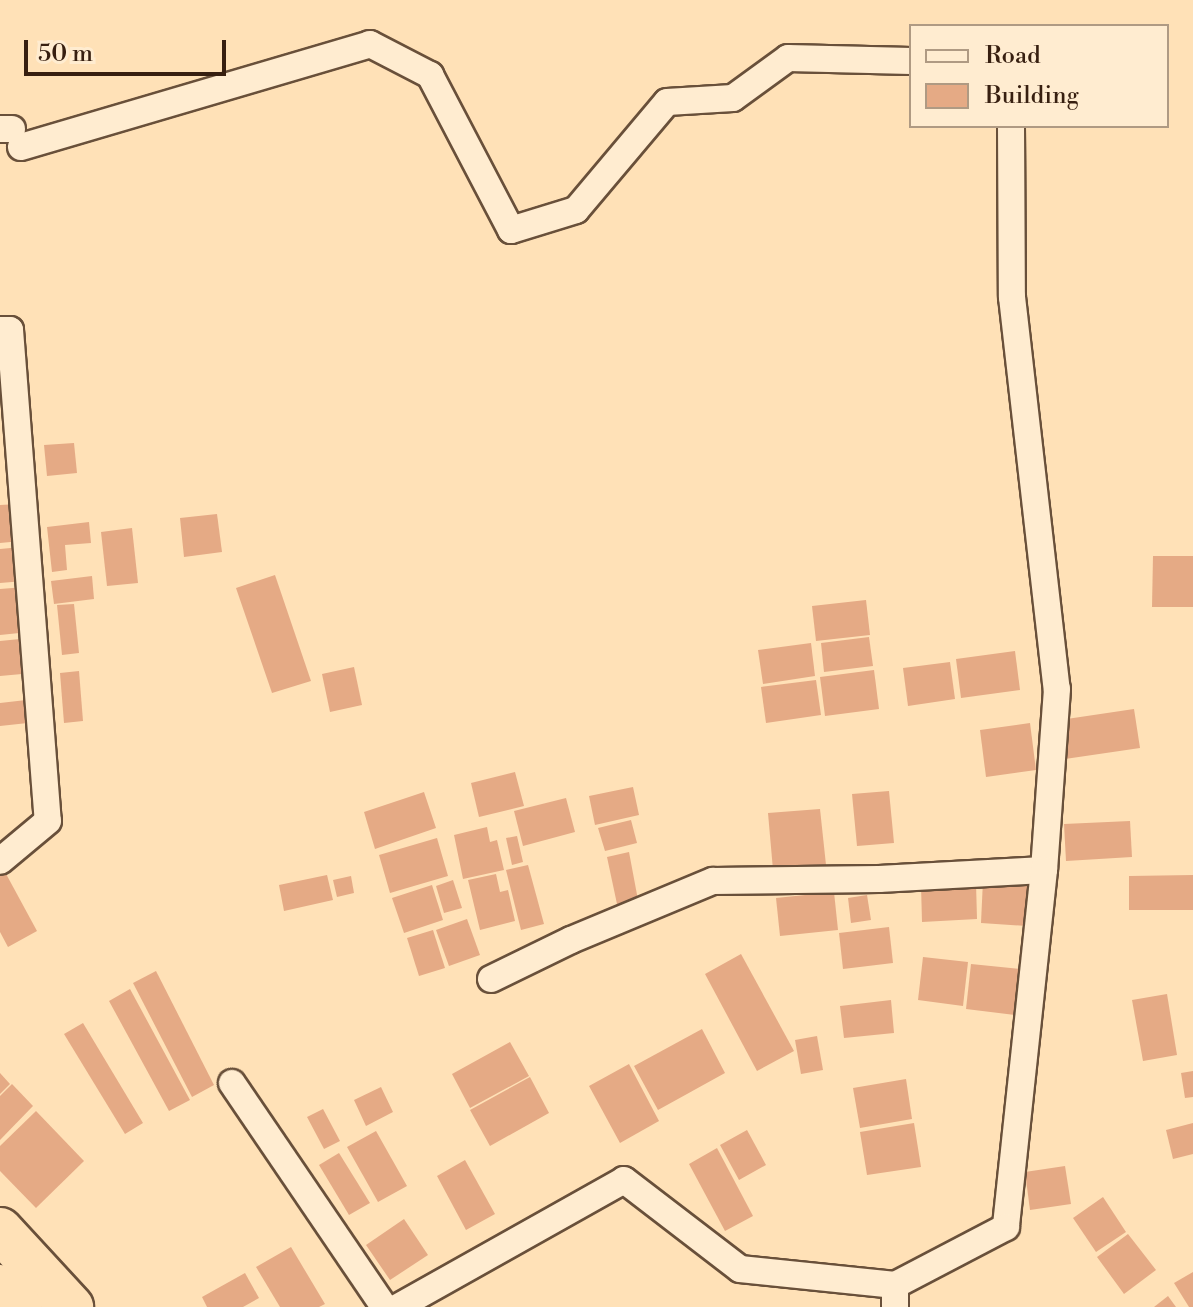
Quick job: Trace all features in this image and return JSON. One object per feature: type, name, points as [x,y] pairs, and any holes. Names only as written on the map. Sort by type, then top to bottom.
[{"type":"highway","points":[[0,1230],[71,1307]]},
{"type":"highway","points":[[0,1287],[19,1307]]},
{"type":"street","points":[[11,135],[370,44],[430,75],[511,230],[576,210],[667,102],[733,98],[788,58],[909,61]]},
{"type":"street","points":[[398,1307],[624,1180],[740,1269],[895,1296],[1006,1227],[1044,870],[1057,689],[1012,297],[1011,128]]},
{"type":"street","points":[[0,330],[10,330],[48,821],[0,861]]},
{"type":"street","points":[[491,979],[571,940],[713,881],[879,879],[1044,870]]},
{"type":"street","points":[[232,1083],[384,1307]]},
{"type":"building","points":[[74,443],[77,473],[47,476],[44,445]]},
{"type":"building","points":[[18,504],[21,541],[0,543],[0,505]]},
{"type":"building","points":[[217,514],[222,552],[184,557],[180,518]]},
{"type":"building","points":[[89,522],[91,543],[65,545],[67,570],[52,572],[47,527]]},
{"type":"building","points":[[132,528],[138,583],[107,586],[101,532]]},
{"type":"building","points":[[21,547],[24,581],[0,583],[0,549]]},
{"type":"building","points":[[1153,556],[1193,556],[1193,607],[1152,607]]},
{"type":"building","points":[[275,575],[311,681],[272,693],[236,588]]},
{"type":"building","points":[[92,576],[94,599],[54,604],[51,581]]},
{"type":"building","points":[[25,587],[29,632],[0,635],[0,589]]},
{"type":"building","points":[[866,600],[870,635],[816,641],[812,606]]},
{"type":"building","points":[[74,604],[79,653],[62,655],[57,605]]},
{"type":"building","points":[[869,637],[873,666],[824,672],[821,643]]},
{"type":"building","points":[[30,638],[33,673],[0,676],[0,641]]},
{"type":"building","points":[[811,643],[815,676],[763,684],[758,650]]},
{"type":"building","points":[[1015,651],[1020,690],[961,698],[956,659]]},
{"type":"building","points":[[950,662],[955,699],[908,706],[903,668]]},
{"type":"building","points":[[354,667],[362,705],[330,712],[322,674]]},
{"type":"building","points":[[874,670],[879,709],[825,716],[820,677]]},
{"type":"building","points":[[79,671],[83,721],[64,723],[60,673]]},
{"type":"building","points":[[816,680],[821,715],[766,723],[761,687]]},
{"type":"building","points":[[35,699],[37,722],[0,726],[0,703]]},
{"type":"building","points":[[1134,709],[1140,748],[1065,759],[1060,720]]},
{"type":"building","points":[[1030,723],[1036,770],[986,777],[980,730]]},
{"type":"building","points":[[515,772],[524,806],[479,817],[471,783]]},
{"type":"building","points":[[633,787],[639,815],[595,825],[589,796]]},
{"type":"building","points":[[889,791],[894,843],[857,846],[852,794]]},
{"type":"building","points":[[424,792],[436,828],[375,849],[364,812]]},
{"type":"building","points":[[566,798],[575,832],[523,846],[514,811]]},
{"type":"building","points":[[820,809],[826,865],[773,870],[768,813]]},
{"type":"building","points":[[631,820],[637,843],[605,851],[598,828]]},
{"type":"building","points":[[1130,821],[1132,857],[1066,861],[1064,824]]},
{"type":"building","points":[[487,827],[490,842],[497,840],[504,870],[463,879],[454,835]]},
{"type":"building","points":[[517,836],[523,862],[512,865],[506,838]]},
{"type":"building","points":[[437,838],[448,876],[390,893],[379,855]]},
{"type":"building","points":[[629,852],[638,900],[617,904],[607,857]]},
{"type":"building","points":[[528,865],[544,924],[521,930],[506,870]]},
{"type":"building","points":[[5,872],[37,931],[8,947],[0,932],[0,874]]},
{"type":"building","points":[[496,874],[500,892],[508,890],[515,921],[480,930],[468,880]]},
{"type":"building","points":[[327,875],[333,900],[284,911],[279,885]]},
{"type":"building","points":[[1193,875],[1193,910],[1129,910],[1129,876]]},
{"type":"building","points":[[351,876],[354,893],[337,897],[333,880]]},
{"type":"building","points":[[453,880],[462,908],[444,913],[436,886]]},
{"type":"building","points":[[983,880],[1029,882],[1027,926],[981,923]]},
{"type":"building","points":[[976,883],[977,919],[922,922],[921,885]]},
{"type":"building","points":[[432,885],[443,920],[404,933],[392,898]]},
{"type":"building","points":[[834,892],[838,930],[780,936],[776,898]]},
{"type":"building","points":[[867,895],[871,920],[851,923],[848,898]]},
{"type":"building","points":[[467,919],[480,955],[449,966],[436,930]]},
{"type":"building","points":[[889,927],[893,963],[843,969],[839,933]]},
{"type":"building","points":[[433,930],[445,968],[419,976],[407,938]]},
{"type":"building","points":[[741,954],[794,1051],[757,1071],[705,974]]},
{"type":"building","points":[[923,957],[968,962],[963,1006],[918,1000]]},
{"type":"building","points":[[971,964],[1021,969],[1015,1015],[966,1009]]},
{"type":"building","points":[[156,971],[214,1085],[192,1097],[133,983]]},
{"type":"building","points":[[130,989],[190,1100],[169,1111],[109,1001]]},
{"type":"building","points":[[1167,994],[1177,1055],[1143,1061],[1132,1000]]},
{"type":"building","points":[[891,1000],[894,1033],[844,1038],[840,1006]]},
{"type":"building","points":[[83,1023],[143,1123],[125,1134],[64,1034]]},
{"type":"building","points":[[702,1029],[725,1073],[658,1110],[634,1066]]},
{"type":"building","points":[[817,1036],[823,1070],[801,1074],[795,1040]]},
{"type":"building","points":[[510,1042],[529,1076],[470,1108],[452,1074]]},
{"type":"building","points":[[629,1064],[659,1121],[620,1143],[589,1086]]},
{"type":"building","points":[[1193,1071],[1193,1097],[1185,1098],[1181,1073]]},
{"type":"building","points":[[0,1073],[10,1084],[0,1094]]},
{"type":"building","points":[[530,1077],[549,1113],[490,1146],[470,1110]]},
{"type":"building","points":[[906,1079],[912,1119],[860,1128],[853,1088]]},
{"type":"building","points":[[12,1084],[33,1106],[0,1140],[0,1096]]},
{"type":"building","points":[[381,1087],[393,1112],[366,1126],[354,1100]]},
{"type":"building","points":[[323,1109],[340,1141],[324,1149],[307,1117]]},
{"type":"building","points":[[36,1111],[84,1161],[36,1208],[0,1171],[0,1146]]},
{"type":"building","points":[[914,1123],[921,1167],[867,1175],[860,1132]]},
{"type":"building","points":[[1193,1123],[1193,1154],[1173,1159],[1166,1130]]},
{"type":"building","points":[[747,1130],[766,1165],[739,1180],[720,1145]]},
{"type":"building","points":[[376,1131],[407,1186],[378,1202],[347,1147]]},
{"type":"building","points":[[717,1148],[753,1216],[725,1231],[689,1164]]},
{"type":"building","points":[[339,1153],[370,1203],[349,1215],[319,1165]]},
{"type":"building","points":[[465,1160],[495,1214],[466,1230],[437,1176]]},
{"type":"building","points":[[1065,1166],[1071,1204],[1030,1210],[1025,1172]]},
{"type":"building","points":[[1103,1197],[1126,1232],[1096,1252],[1073,1218]]},
{"type":"building","points":[[404,1219],[428,1255],[390,1280],[366,1245]]},
{"type":"building","points":[[1128,1234],[1156,1270],[1124,1294],[1097,1257]]},
{"type":"building","points":[[291,1247],[325,1304],[319,1307],[280,1307],[256,1267]]},
{"type":"building","points":[[1193,1272],[1193,1307],[1189,1307],[1174,1283]]},
{"type":"building","points":[[245,1273],[259,1298],[243,1307],[207,1307],[202,1297]]},
{"type":"building","points":[[1168,1296],[1176,1307],[1154,1307]]}]
